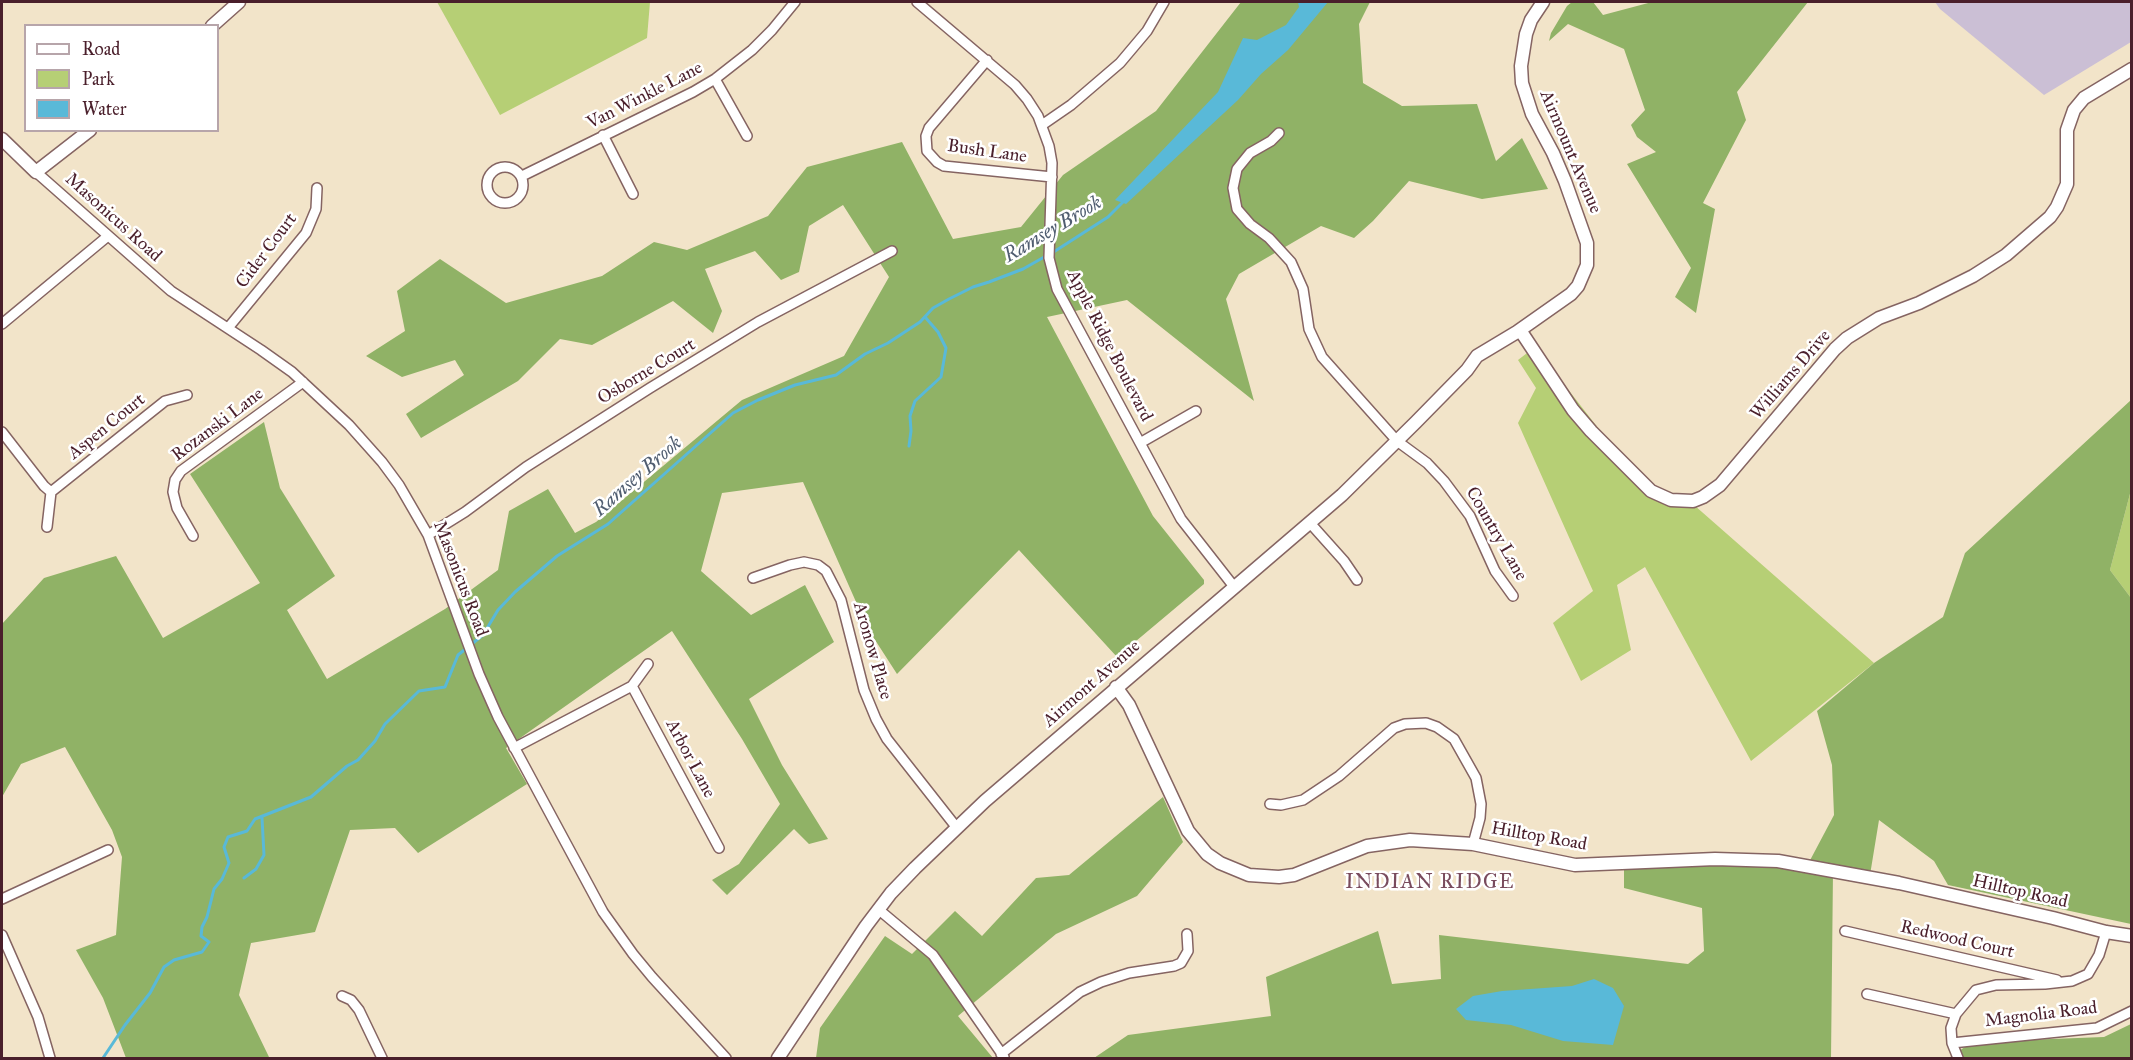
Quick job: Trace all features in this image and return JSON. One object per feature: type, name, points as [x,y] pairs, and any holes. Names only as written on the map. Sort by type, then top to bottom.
[{"type":"street","points":[[214,24],[239,2]]},
{"type":"street","name":"Van Winkle Lane","points":[[522,176],[715,79],[752,50],[795,2]]},
{"type":"street","name":"Apple Ridge Boulevard","points":[[920,2],[1014,85],[1027,99],[1042,125],[1049,146],[1053,177],[1048,242],[1052,274],[1057,290],[1181,519],[1235,588]]},
{"type":"street","points":[[1042,125],[1071,105],[1120,63],[1147,31],[1164,2]]},
{"type":"street","name":"Airmount Avenue","points":[[1467,370],[1477,356],[1520,330],[1571,294],[1584,276],[1588,254],[1587,243],[1565,181],[1532,114],[1522,83],[1521,66],[1526,34],[1531,20],[1543,2]]},
{"type":"street","name":"Bush Lane","points":[[987,60],[929,128],[926,136],[927,151],[944,166],[1053,177]]},
{"type":"street","name":"Williams Drive","points":[[1520,330],[1573,410],[1651,491],[1661,497],[1682,502],[1704,497],[1720,485],[1835,349],[1847,338],[1879,318],[1918,303],[1973,276],[2006,255],[2050,217],[2067,184],[2067,130],[2074,110],[2085,98],[2132,69]]},
{"type":"street","points":[[715,79],[747,136]]},
{"type":"street","points":[[2,139],[36,172],[87,132]]},
{"type":"street","name":"Country Lane","points":[[1279,133],[1271,141],[1250,153],[1237,169],[1233,188],[1237,209],[1291,262],[1303,289],[1309,329],[1322,357],[1397,441],[1427,463],[1459,500],[1470,516],[1495,571],[1513,596]]},
{"type":"street","points":[[603,135],[633,194]]},
{"type":"street","points":[[508,166],[522,176],[523,189],[512,203],[503,204],[495,201],[489,195],[486,186],[492,171],[508,166]]},
{"type":"street","name":"Masonicus Road","points":[[36,172],[171,291],[277,361],[303,382],[349,425],[399,485],[428,535],[488,696],[608,920],[652,977],[726,1059]]},
{"type":"street","name":"Cider Court","points":[[228,328],[306,233],[316,209],[317,188]]},
{"type":"street","points":[[2,324],[108,236]]},
{"type":"street","name":"Osborne Court","points":[[428,535],[472,508],[525,467],[650,388],[758,322],[892,251]]},
{"type":"street","name":"Airmont Avenue","points":[[778,1059],[878,909],[915,868],[985,801],[1342,495],[1467,370]]},
{"type":"street","name":"Rozanski Lane","points":[[193,536],[177,508],[173,492],[175,480],[182,471],[303,382]]},
{"type":"street","name":"Aspen Court","points":[[51,492],[165,400],[187,394]]},
{"type":"street","points":[[1140,443],[1196,411]]},
{"type":"street","points":[[2,432],[51,492],[47,527]]},
{"type":"street","points":[[1310,523],[1344,561],[1357,580]]},
{"type":"street","name":"Aronow Place","points":[[753,578],[804,562],[818,565],[826,571],[841,600],[864,690],[876,719],[887,739],[957,828]]},
{"type":"street","points":[[514,748],[632,686],[648,664]]},
{"type":"street","name":"Arbor Lane","points":[[632,686],[719,848]]},
{"type":"street","name":"Hilltop Road","points":[[1116,687],[1129,705],[1188,831],[1207,854],[1234,870],[1256,876],[1279,877],[1309,870],[1344,854],[1389,842],[1431,840],[1473,844],[1575,865],[1715,859],[1778,861],[1910,886],[2043,915],[2106,932],[2132,936]]},
{"type":"street","points":[[1270,804],[1287,804],[1303,800],[1339,776],[1394,728],[1405,724],[1426,723],[1437,726],[1454,739],[1476,778],[1481,804],[1473,844]]},
{"type":"street","points":[[2,899],[108,850]]},
{"type":"street","points":[[878,909],[933,955],[961,992],[1003,1056],[1073,998],[1101,982],[1129,973],[1181,963],[1188,951],[1187,934]]},
{"type":"street","name":"Redwood Court","points":[[1845,931],[2062,981]]},
{"type":"street","points":[[1958,1059],[1952,1043],[1951,1028],[1956,1014],[1976,990],[1989,986],[2072,981],[2088,974],[2099,955],[2106,932]]},
{"type":"street","points":[[2,935],[38,1017],[50,1059]]},
{"type":"street","points":[[1989,986],[1990,965]]},
{"type":"street","points":[[1867,994],[1956,1014]]},
{"type":"street","points":[[342,996],[351,1000],[358,1010],[382,1059]]},
{"type":"street","name":"Magnolia Road","points":[[1952,1043],[2097,1028],[2132,1011]]},
{"type":"shaded area","points":[[1935,2],[2131,2],[2131,42],[2044,95],[1940,9]]},
{"type":"green space","points":[[437,2],[650,2],[647,38],[500,115]]},
{"type":"green space","points":[[1241,2],[1370,2],[1359,24],[1363,83],[1402,106],[1477,104],[1496,161],[1522,138],[1548,189],[1482,199],[1409,181],[1373,221],[1354,238],[1321,226],[1239,274],[1226,299],[1254,401],[1127,300],[1047,317],[1153,516],[1204,580],[1204,584],[1117,657],[1019,550],[897,674],[868,629],[803,482],[722,493],[701,571],[751,615],[805,585],[834,642],[749,699],[782,765],[828,839],[809,844],[794,829],[727,895],[712,880],[739,864],[780,804],[742,739],[672,631],[506,748],[527,784],[418,853],[395,828],[350,830],[315,932],[251,943],[239,995],[268,1058],[126,1058],[103,998],[76,950],[116,935],[122,857],[112,830],[65,747],[21,764],[2,797],[2,624],[44,578],[116,556],[163,638],[260,583],[190,474],[264,422],[280,488],[335,576],[287,610],[327,679],[445,609],[498,570],[509,511],[548,489],[575,533],[596,522],[742,400],[844,356],[889,277],[843,205],[809,226],[799,272],[781,280],[755,251],[705,269],[722,311],[713,333],[673,301],[592,345],[560,339],[518,381],[421,438],[406,414],[464,375],[455,360],[402,377],[366,356],[405,331],[397,291],[440,259],[506,303],[602,276],[654,242],[687,250],[768,216],[807,167],[902,142],[953,239],[1021,227],[1063,175],[1156,111]]},
{"type":"green space","points":[[1572,2],[1593,2],[1603,15],[1652,2],[1808,2],[1737,92],[1746,120],[1703,203],[1715,209],[1696,313],[1675,297],[1691,268],[1627,164],[1656,152],[1637,137],[1631,125],[1645,110],[1624,49],[1568,24],[1549,41],[1551,33],[1567,6]]},
{"type":"green space","points":[[1535,347],[1644,487],[1694,505],[1874,663],[1751,761],[1645,567],[1617,585],[1631,650],[1581,681],[1553,623],[1593,591],[1518,423],[1536,388],[1518,360]]},
{"type":"green space","points":[[2131,400],[2131,490],[2110,570],[2131,598],[2131,924],[1948,885],[1934,861],[1879,820],[1870,875],[1833,871],[1831,1058],[1094,1058],[1128,1035],[1271,1016],[1266,977],[1378,931],[1392,984],[1441,979],[1439,935],[1688,964],[1704,951],[1702,908],[1624,888],[1624,864],[1807,866],[1834,815],[1832,765],[1817,711],[1874,663],[1943,617],[1965,553]]},
{"type":"green space","points":[[2131,490],[2131,598],[2110,570]]},
{"type":"green space","points":[[1163,797],[1183,842],[1137,896],[1056,934],[958,1016],[993,1058],[816,1058],[820,1028],[885,936],[912,954],[955,911],[982,936],[1036,878],[1069,875]]},
{"type":"green space","points":[[2131,1024],[2131,1058],[1949,1058],[1972,1042],[2104,1037]]},
{"type":"water","points":[[1298,2],[1328,2],[1288,50],[1261,74],[1238,100],[1126,204],[1115,200],[1218,92],[1243,38],[1257,40],[1286,25],[1299,7]]},
{"type":"water","points":[[1594,979],[1613,988],[1624,1006],[1613,1045],[1563,1041],[1511,1025],[1466,1020],[1456,1009],[1473,996],[1502,991],[1572,986]]},
{"type":"waterway","name":"Ramsey Brook","points":[[1052,253],[1108,217],[1124,201]]},
{"type":"waterway","name":"Ramsey Brook","points":[[103,1058],[150,993],[164,967],[174,960],[202,952],[209,942],[201,936],[202,927],[214,889],[222,879],[229,863],[224,847],[228,837],[247,831],[255,819],[311,797],[347,766],[358,760],[375,741],[385,724],[419,691],[445,687],[458,655],[483,635],[498,610],[515,592],[557,556],[608,524],[733,413],[795,385],[836,375],[865,354],[888,343],[920,322],[933,308],[973,287],[1023,269],[1046,256]]},
{"type":"waterway","points":[[909,446],[910,416],[915,401],[941,377],[946,348],[938,332],[925,317]]},
{"type":"waterway","points":[[244,878],[256,869],[264,855],[262,818]]},
{"type":"district","name":"INDIAN RIDGE","points":[[1430,883]]}]
